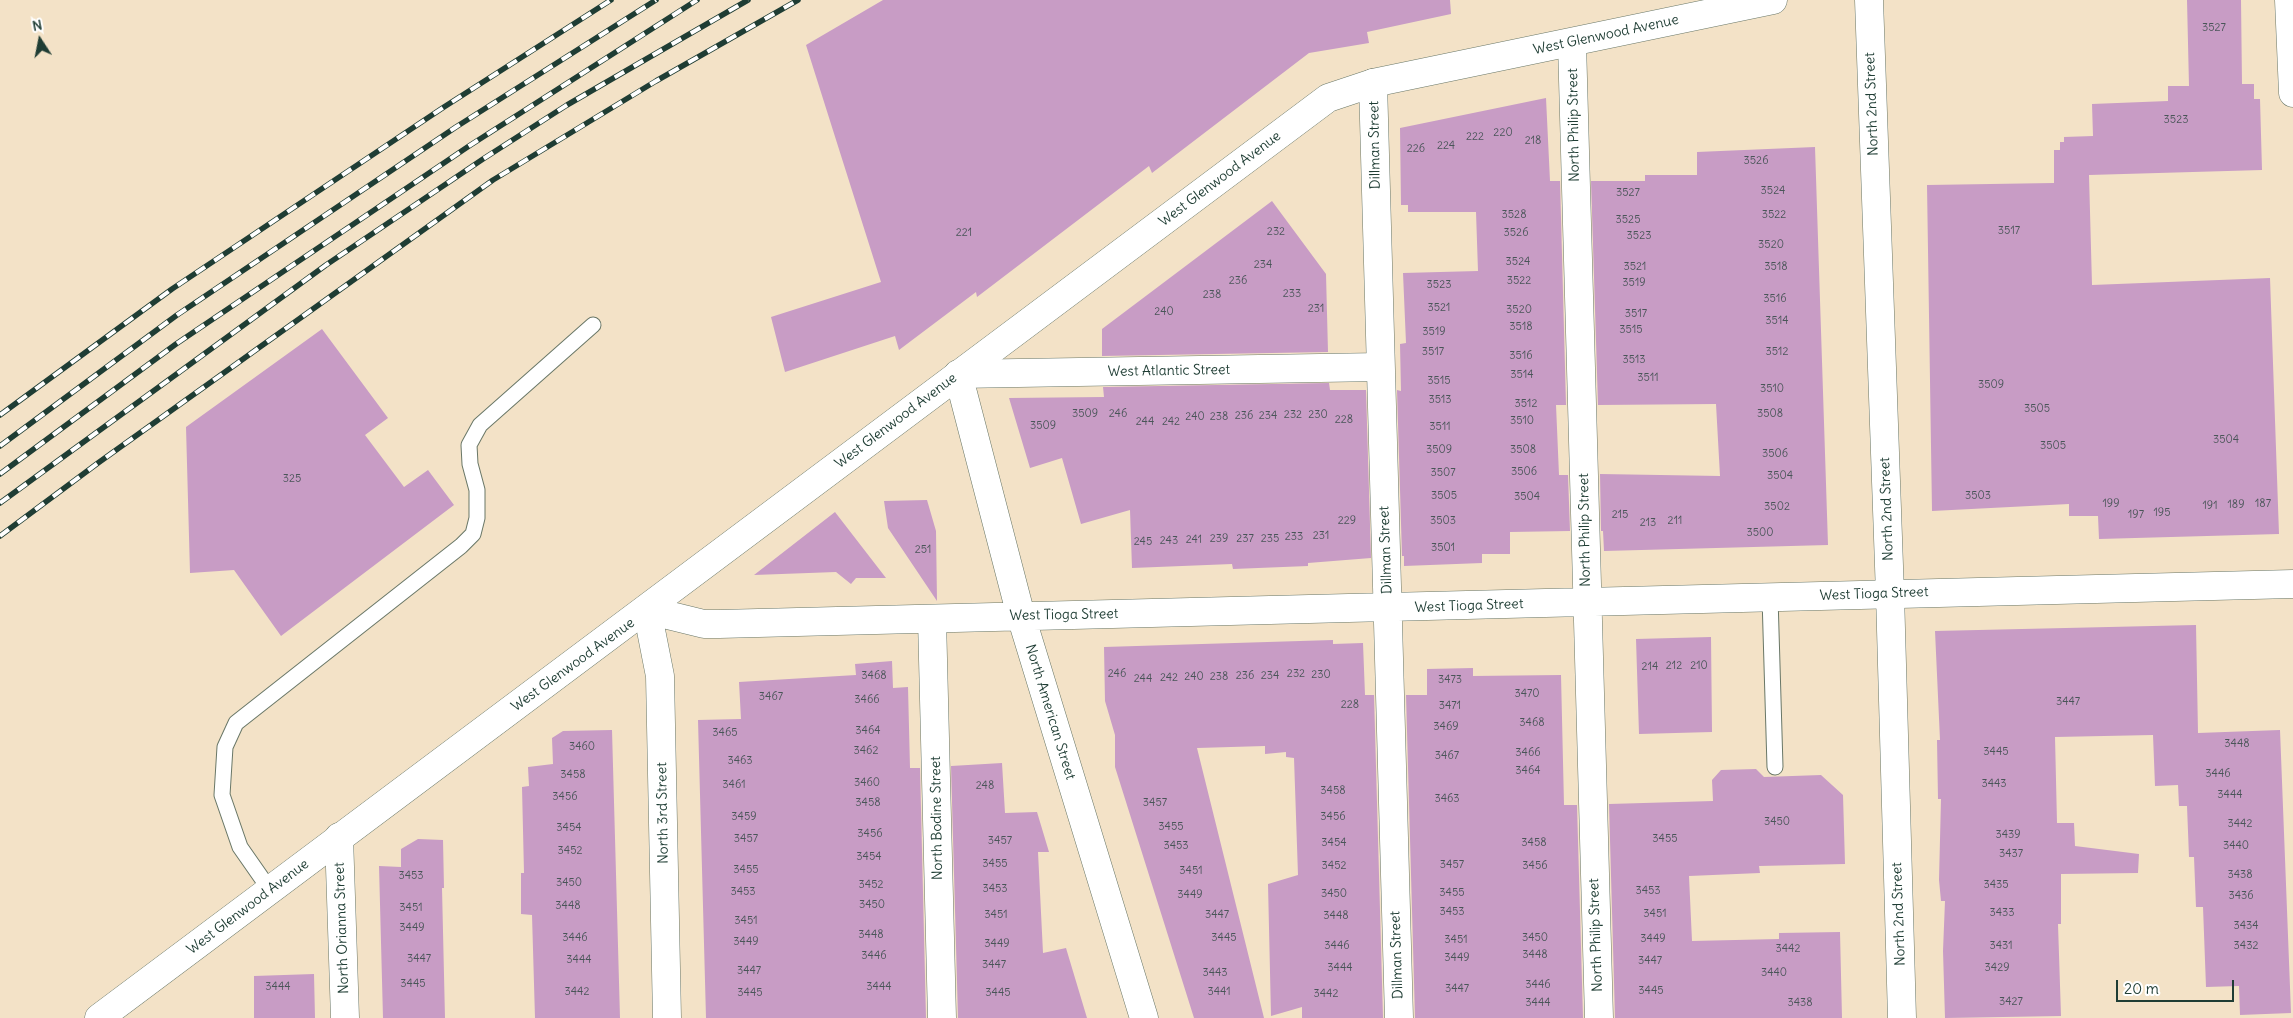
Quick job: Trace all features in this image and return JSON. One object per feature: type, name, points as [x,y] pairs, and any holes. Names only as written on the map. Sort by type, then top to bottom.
[{"type":"street","name":"West Glenwood Avenue","points":[[99,1018],[339,837],[647,610],[958,374],[1328,98],[1373,83],[1773,0]]},
{"type":"street","name":"North 2nd Street","points":[[1869,0],[1890,594],[1902,1018]]},
{"type":"street","points":[[2289,0],[2293,93]]},
{"type":"street","name":"North Philip Street","points":[[1572,43],[1599,1018]]},
{"type":"street","name":"Dillman Street","points":[[1373,83],[1399,1018]]},
{"type":"street","name":"West Atlantic Street","points":[[958,374],[1380,367]]},
{"type":"street","name":"North American Street","points":[[958,374],[1021,616],[1144,1018]]},
{"type":"street","name":"West Tioga Street","points":[[647,610],[704,624],[2293,584]]},
{"type":"street","name":"North 3rd Street","points":[[647,610],[660,676],[667,1018]]},
{"type":"street","name":"North Bodine Street","points":[[932,619],[942,1018]]},
{"type":"street","name":"North Orianna Street","points":[[339,837],[345,1018]]},
{"type":"lane","points":[[270,890],[240,847],[222,795],[225,747],[236,723],[461,546],[473,534],[477,518],[477,490],[470,464],[469,445],[480,425],[593,325]]},
{"type":"lane","points":[[1770,597],[1775,767]]},
{"type":"building","points":[[883,0],[1450,0],[1451,14],[1367,32],[1369,43],[1309,53],[1152,173],[1149,166],[977,297],[976,292],[899,350],[895,336],[785,372],[771,317],[881,282],[806,45]]},
{"type":"building","points":[[2187,0],[2241,0],[2242,84],[2254,84],[2254,99],[2260,99],[2262,170],[2089,175],[2092,285],[2270,278],[2279,534],[2099,539],[2098,516],[2069,516],[2069,504],[1932,511],[1927,185],[2054,183],[2054,150],[2060,150],[2060,142],[2064,142],[2064,137],[2093,136],[2092,104],[2168,101],[2168,86],[2189,86]]},
{"type":"building","points":[[1546,98],[1550,181],[1560,181],[1566,405],[1556,405],[1559,475],[1568,475],[1570,531],[1510,532],[1510,554],[1482,554],[1482,563],[1404,566],[1404,556],[1402,556],[1397,390],[1401,391],[1400,344],[1406,343],[1403,273],[1478,271],[1476,212],[1408,212],[1408,205],[1401,205],[1400,128]]},
{"type":"building","points":[[1815,147],[1828,545],[1604,551],[1603,531],[1601,531],[1600,474],[1720,476],[1716,404],[1598,405],[1591,181],[1645,181],[1645,175],[1697,175],[1697,152]]},
{"type":"building","points":[[1272,201],[1326,274],[1328,352],[1102,356],[1102,329]]},
{"type":"building","points":[[322,329],[388,418],[365,435],[404,487],[428,470],[454,505],[281,636],[234,570],[190,573],[186,427]]},
{"type":"building","points":[[1329,383],[1330,390],[1366,390],[1371,558],[1308,563],[1308,566],[1233,569],[1232,564],[1132,568],[1130,510],[1081,524],[1062,458],[1030,468],[1009,398],[1104,397],[1103,387]]},
{"type":"building","points":[[927,500],[936,531],[937,601],[888,528],[884,501]]},
{"type":"building","points":[[835,512],[886,578],[856,578],[851,584],[836,572],[754,575]]},
{"type":"building","points":[[2196,625],[2198,733],[2280,730],[2291,1013],[2240,1015],[2239,986],[2206,987],[2203,907],[2196,907],[2194,857],[2189,857],[2187,806],[2179,806],[2178,785],[2155,786],[2153,735],[2055,737],[2057,823],[2074,823],[2075,846],[2139,854],[2138,873],[2061,874],[2061,924],[2058,924],[2061,1016],[1945,1018],[1943,951],[1945,901],[1941,901],[1939,880],[1941,799],[1938,799],[1937,740],[1940,740],[1935,631]]},
{"type":"building","points":[[1711,637],[1712,732],[1639,734],[1636,639]]},
{"type":"building","points":[[1333,640],[1333,644],[1363,643],[1365,695],[1374,695],[1383,1018],[1302,1018],[1302,1007],[1271,1016],[1268,884],[1298,875],[1294,758],[1286,757],[1286,752],[1265,754],[1265,746],[1197,748],[1264,1018],[1194,1018],[1115,767],[1115,735],[1105,701],[1104,647]]},
{"type":"building","points":[[892,661],[893,688],[908,687],[910,768],[920,768],[926,1018],[706,1018],[698,720],[741,719],[739,682],[856,675],[855,664]]},
{"type":"building","points":[[1473,668],[1473,676],[1561,675],[1564,805],[1577,805],[1583,1018],[1415,1018],[1406,695],[1427,695],[1427,669]]},
{"type":"building","points":[[612,730],[620,1018],[535,1018],[532,915],[521,914],[521,873],[524,873],[522,787],[529,786],[528,767],[553,764],[552,738],[563,731]]},
{"type":"building","points":[[1002,763],[1005,813],[1037,812],[1049,852],[1038,852],[1043,953],[1066,948],[1087,1018],[958,1018],[951,766]]},
{"type":"building","points":[[1756,769],[1764,777],[1821,775],[1843,795],[1845,864],[1759,866],[1760,873],[1689,876],[1692,941],[1779,939],[1779,933],[1840,932],[1842,1018],[1615,1018],[1609,804],[1713,801],[1712,780],[1721,770]]},
{"type":"building","points":[[418,839],[443,840],[444,888],[442,888],[445,1018],[383,1018],[379,866],[401,867],[401,849]]},
{"type":"building","points":[[314,974],[315,1018],[254,1018],[254,976]]},
{"type":"railway","points":[[0,415],[172,289],[444,107],[611,0]]},
{"type":"railway","points":[[0,446],[177,315],[456,127],[656,0]]},
{"type":"railway","points":[[0,474],[176,344],[469,146],[697,0]]},
{"type":"railway","points":[[0,503],[326,265],[483,159],[567,105],[748,0]]},
{"type":"railway","points":[[0,536],[98,463],[493,180],[656,81],[798,0]]}]
